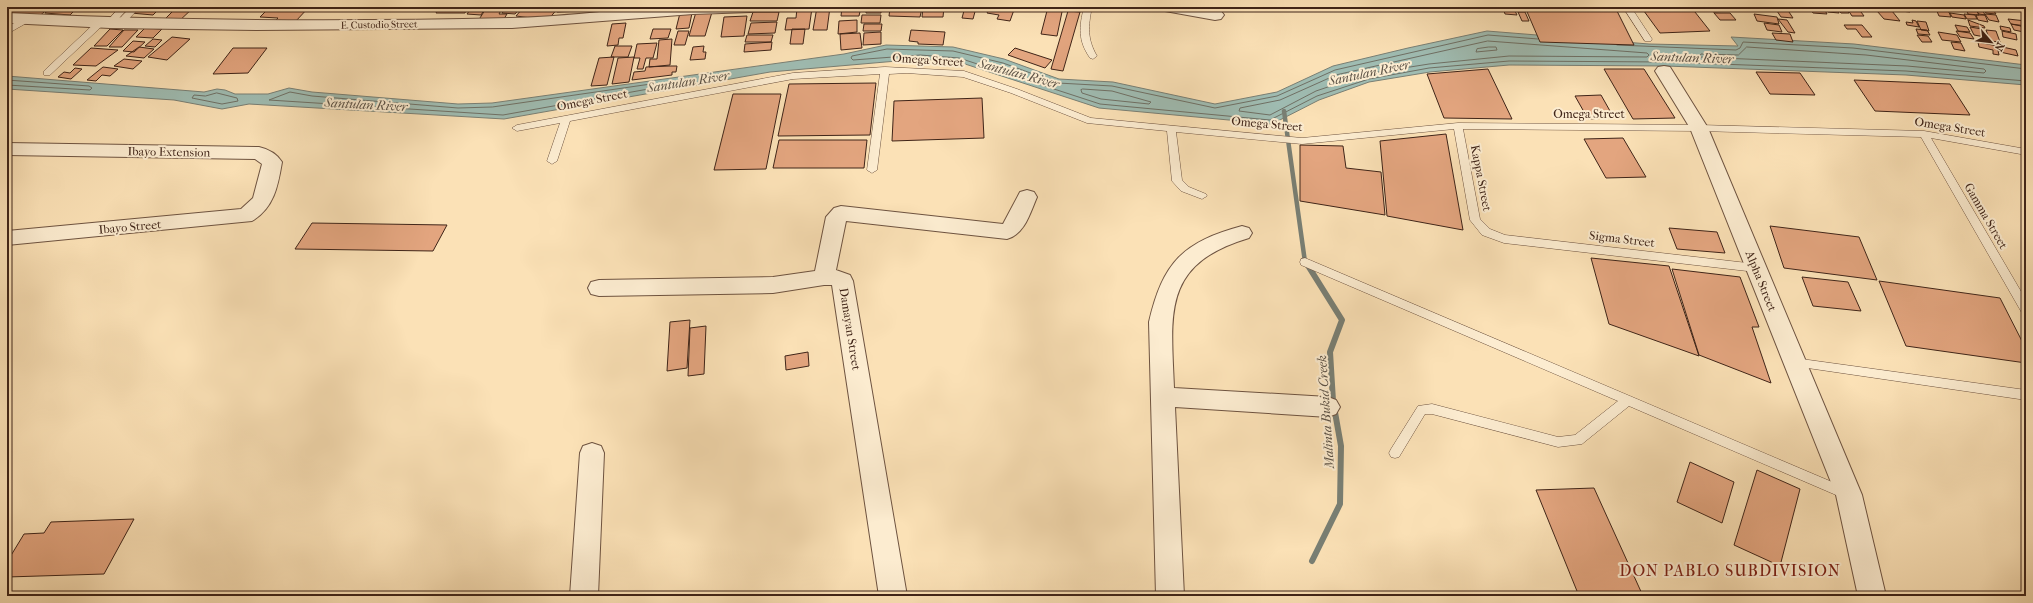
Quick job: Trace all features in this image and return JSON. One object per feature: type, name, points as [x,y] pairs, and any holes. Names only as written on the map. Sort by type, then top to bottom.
[{"type":"street","points":[[418,23],[427,7]]},
{"type":"street","name":"E. Custodio Street","points":[[7,18],[114,19],[257,25],[512,23],[673,9],[751,7]]},
{"type":"street","points":[[1171,7],[1215,15]]},
{"type":"street","name":"Alpha Street","points":[[1664,71],[1699,128],[1849,495],[1872,596]]},
{"type":"street","name":"Ibayo Extension","points":[[7,149],[259,154],[272,162],[266,196],[253,213]]},
{"type":"street","points":[[824,277],[836,217],[841,213],[1007,232],[1013,226],[1027,197]]},
{"type":"street","name":"Ibayo Street","points":[[7,238],[237,217],[253,213]]},
{"type":"street","points":[[1170,596],[1160,322],[1164,300],[1173,278],[1203,247],[1220,238],[1242,234]]},
{"type":"street","name":"Damayan Street","points":[[598,288],[773,285],[824,277],[837,278],[842,281],[893,596]]},
{"type":"street","points":[[1163,397],[1328,407]]},
{"type":"street","points":[[584,596],[592,453]]},
{"type":"lane","points":[[47,73],[114,19],[136,7]]},
{"type":"lane","points":[[1088,7],[1083,28],[1086,46],[1093,56]]},
{"type":"lane","points":[[1627,7],[1648,39]]},
{"type":"lane","points":[[7,31],[27,19]]},
{"type":"lane","points":[[872,170],[885,70]]},
{"type":"lane","name":"Omega Street","points":[[517,128],[793,76],[885,70],[964,74],[1014,91],[1090,121],[1299,141],[1458,126],[1699,128],[1924,134],[2026,152]]},
{"type":"lane","points":[[552,161],[566,118]]},
{"type":"lane","name":"Kappa Street","points":[[1458,126],[1475,220],[1486,232]]},
{"type":"lane","points":[[1171,129],[1177,181],[1185,189],[1202,196]]},
{"type":"lane","name":"Gamma Street","points":[[1924,134],[2026,310]]},
{"type":"lane","name":"Sigma Street","points":[[1486,232],[1504,238],[1756,268]]},
{"type":"lane","points":[[1305,262],[1849,495]]},
{"type":"lane","points":[[1794,362],[2026,395]]},
{"type":"lane","points":[[1395,453],[1422,409],[1432,409],[1558,442],[1578,440],[1628,400]]},
{"type":"water","name":"Santulan River","points":[[1487,31],[1649,44],[1738,46],[1731,37],[1854,44],[2026,65],[2026,85],[1906,75],[1666,66],[1509,65],[1430,72],[1369,82],[1319,100],[1272,124],[1099,108],[959,62],[920,59],[770,72],[504,119],[249,104],[222,109],[174,100],[7,89],[7,76],[204,92],[217,89],[235,94],[268,94],[289,88],[312,92],[458,104],[492,103],[844,54],[886,45],[953,47],[1004,59],[1059,79],[1113,82],[1215,104],[1277,92],[1333,66]]},
{"type":"building","points":[[12,7],[50,7],[37,18],[7,15],[7,11]]},
{"type":"building","points":[[52,7],[88,7],[86,9],[77,8],[70,15],[45,13]]},
{"type":"building","points":[[138,7],[161,7],[153,15],[131,13]]},
{"type":"building","points":[[164,7],[194,7],[177,23],[162,22],[176,8]]},
{"type":"building","points":[[288,7],[309,7],[295,22],[275,21],[278,18],[260,17],[267,10],[285,11]]},
{"type":"building","points":[[439,7],[467,7],[465,13],[436,13]]},
{"type":"building","points":[[480,7],[486,7],[481,15],[467,14],[470,10],[479,10]]},
{"type":"building","points":[[487,7],[503,7],[499,14],[507,14],[502,22],[478,21]]},
{"type":"building","points":[[507,7],[521,7],[515,14],[502,13]]},
{"type":"building","points":[[559,7],[584,7],[582,11],[557,12]]},
{"type":"building","points":[[817,7],[830,7],[827,30],[813,30]]},
{"type":"building","points":[[842,7],[861,7],[859,16],[841,16]]},
{"type":"building","points":[[866,7],[881,7],[881,13],[866,13]]},
{"type":"building","points":[[923,7],[944,7],[943,17],[922,17]]},
{"type":"building","points":[[965,7],[976,8],[973,19],[962,18]]},
{"type":"building","points":[[990,7],[1015,7],[1010,21],[997,19],[999,15],[987,13]]},
{"type":"building","points":[[1048,7],[1063,7],[1057,36],[1041,34]]},
{"type":"building","points":[[1525,7],[1615,7],[1634,45],[1540,42]]},
{"type":"building","points":[[1641,7],[1691,7],[1710,31],[1660,33]]},
{"type":"building","points":[[1710,7],[1726,7],[1730,11],[1713,12]]},
{"type":"building","points":[[1809,7],[1823,7],[1827,14],[1813,13]]},
{"type":"building","points":[[1824,7],[1836,7],[1839,13],[1828,12]]},
{"type":"building","points":[[1836,7],[1845,7],[1849,13],[1841,13]]},
{"type":"building","points":[[1846,7],[1858,8],[1864,16],[1852,16]]},
{"type":"building","points":[[1889,7],[1907,7],[1910,12],[1891,10]]},
{"type":"building","points":[[1967,7],[1981,7],[1985,15],[1979,14],[1976,10]]},
{"type":"building","points":[[1982,7],[1991,7],[1996,14],[1986,13]]},
{"type":"building","points":[[1995,7],[2010,7],[2014,11],[1998,10]]},
{"type":"building","points":[[523,8],[558,8],[548,20],[516,16]]},
{"type":"building","points":[[797,8],[812,8],[809,29],[785,30],[787,18],[796,18]]},
{"type":"building","points":[[890,8],[922,8],[920,17],[889,16]]},
{"type":"building","points":[[1503,8],[1514,9],[1517,15],[1505,14]]},
{"type":"building","points":[[1775,8],[1787,9],[1793,18],[1781,17]]},
{"type":"building","points":[[1936,9],[1948,10],[1951,17],[1939,16]]},
{"type":"building","points":[[1966,9],[1976,10],[1979,15],[1968,14]]},
{"type":"building","points":[[1068,11],[1080,12],[1063,71],[1051,69]]},
{"type":"building","points":[[1877,11],[1892,11],[1900,21],[1884,19]]},
{"type":"building","points":[[696,12],[712,12],[705,36],[689,36]]},
{"type":"building","points":[[753,12],[779,12],[777,21],[750,21]]},
{"type":"building","points":[[1518,12],[1525,12],[1529,21],[1522,21]]},
{"type":"building","points":[[680,13],[692,13],[689,28],[676,29]]},
{"type":"building","points":[[1714,13],[1730,13],[1736,20],[1720,20]]},
{"type":"building","points":[[1950,13],[1964,15],[1966,19],[1952,17]]},
{"type":"building","points":[[1754,14],[1777,17],[1779,24],[1757,21]]},
{"type":"building","points":[[1964,14],[1975,15],[1977,19],[1967,19]]},
{"type":"building","points":[[1985,14],[1996,15],[1999,22],[1989,20]]},
{"type":"building","points":[[862,15],[881,15],[880,23],[861,23]]},
{"type":"building","points":[[1976,15],[1985,15],[1988,22],[1978,20]]},
{"type":"building","points":[[747,16],[744,36],[721,37],[724,17]]},
{"type":"building","points":[[1778,19],[1787,20],[1795,33],[1788,32]]},
{"type":"building","points":[[2008,19],[2026,21],[2026,26],[2011,24]]},
{"type":"building","points":[[857,20],[857,32],[838,34],[839,21]]},
{"type":"building","points":[[1912,20],[1916,21],[1919,27],[1907,25],[1906,22],[1913,23]]},
{"type":"building","points":[[1968,20],[1984,26],[1985,28],[1970,26]]},
{"type":"building","points":[[1917,21],[1926,22],[1929,31],[1921,30]]},
{"type":"building","points":[[777,22],[775,33],[748,34],[751,23]]},
{"type":"building","points":[[626,23],[623,38],[619,38],[618,45],[607,46],[612,24]]},
{"type":"building","points":[[1764,23],[1779,25],[1782,32],[1767,30]]},
{"type":"building","points":[[864,24],[882,24],[881,31],[863,31]]},
{"type":"building","points":[[2011,24],[2021,26],[2024,32],[2014,30]]},
{"type":"building","points":[[1844,25],[1862,25],[1872,37],[1862,37],[1856,29],[1847,29]]},
{"type":"building","points":[[1955,25],[1967,27],[1970,32],[1958,31]]},
{"type":"building","points":[[2000,26],[2010,28],[2011,32],[2001,30]]},
{"type":"building","points":[[1970,27],[1982,29],[1985,37],[1974,35]]},
{"type":"building","points":[[145,28],[162,29],[153,38],[136,37]]},
{"type":"building","points":[[110,29],[123,30],[107,46],[94,46]]},
{"type":"building","points":[[653,29],[671,29],[668,38],[650,39]]},
{"type":"building","points":[[792,29],[805,29],[803,44],[790,44]]},
{"type":"building","points":[[1916,29],[1927,30],[1930,35],[1918,34]]},
{"type":"building","points":[[124,30],[138,30],[122,47],[109,47]]},
{"type":"building","points":[[911,30],[945,32],[943,45],[918,44],[918,42],[909,41]]},
{"type":"building","points":[[1986,30],[1996,31],[2000,42],[1990,41]]},
{"type":"building","points":[[678,31],[689,31],[685,45],[674,45]]},
{"type":"building","points":[[1956,31],[1970,33],[1974,39],[1960,37]]},
{"type":"building","points":[[2002,31],[2016,34],[2017,40],[2003,37]]},
{"type":"building","points":[[881,32],[881,44],[863,45],[864,33]]},
{"type":"building","points":[[1938,32],[1957,35],[1961,42],[1942,40]]},
{"type":"building","points":[[860,33],[862,48],[841,50],[840,34]]},
{"type":"building","points":[[1772,33],[1790,34],[1793,42],[1776,40]]},
{"type":"building","points":[[747,35],[773,35],[771,42],[745,42]]},
{"type":"building","points":[[1917,35],[1928,36],[1932,42],[1922,42]]},
{"type":"building","points":[[172,37],[190,39],[167,60],[148,57]]},
{"type":"building","points":[[153,39],[162,40],[155,47],[145,46]]},
{"type":"building","points":[[672,39],[670,65],[649,67],[650,59],[657,59],[659,40]]},
{"type":"building","points":[[133,41],[145,42],[134,52],[123,51]]},
{"type":"building","points":[[772,42],[771,50],[744,52],[745,44]]},
{"type":"building","points":[[1951,42],[1961,43],[1965,51],[1954,49]]},
{"type":"building","points":[[1978,42],[1997,46],[1999,55],[1993,54],[1993,50],[1979,47]]},
{"type":"building","points":[[657,43],[653,58],[646,58],[643,69],[637,69],[640,58],[634,58],[637,44]]},
{"type":"building","points":[[615,46],[632,46],[628,57],[611,57]]},
{"type":"building","points":[[704,46],[703,52],[706,52],[705,59],[690,60],[693,47]]},
{"type":"building","points":[[1998,46],[2016,50],[2018,56],[2000,52]]},
{"type":"building","points":[[139,47],[154,49],[144,58],[126,56]]},
{"type":"building","points":[[91,48],[118,50],[96,66],[73,65]]},
{"type":"building","points":[[233,48],[267,48],[248,73],[213,74]]},
{"type":"building","points":[[1015,48],[1052,60],[1045,68],[1008,55]]},
{"type":"building","points":[[614,57],[607,85],[591,86],[599,58]]},
{"type":"building","points":[[634,57],[629,82],[612,84],[618,58]]},
{"type":"building","points":[[124,59],[142,61],[133,69],[114,66]]},
{"type":"building","points":[[677,66],[676,72],[672,72],[672,75],[632,80],[634,72],[645,71],[646,67]]},
{"type":"building","points":[[103,67],[118,69],[110,76],[102,75],[96,81],[87,80]]},
{"type":"building","points":[[75,68],[82,69],[71,79],[58,77],[64,72],[70,73]]},
{"type":"building","points":[[1488,69],[1512,119],[1444,118],[1427,74]]},
{"type":"building","points":[[1604,69],[1644,69],[1675,118],[1633,119]]},
{"type":"building","points":[[1756,72],[1800,73],[1815,95],[1770,94]]},
{"type":"building","points":[[1854,80],[1950,84],[1970,115],[1875,111]]},
{"type":"building","points":[[876,83],[870,135],[778,136],[789,84]]},
{"type":"building","points":[[733,94],[781,94],[766,169],[714,170]]},
{"type":"building","points":[[1601,95],[1614,118],[1588,119],[1575,96]]},
{"type":"building","points":[[982,98],[984,138],[892,141],[894,101]]},
{"type":"building","points":[[1446,134],[1463,230],[1387,216],[1380,141]]},
{"type":"building","points":[[1623,138],[1646,177],[1606,178],[1584,139]]},
{"type":"building","points":[[779,140],[867,140],[864,168],[773,168]]},
{"type":"building","points":[[1300,145],[1343,146],[1346,168],[1381,172],[1385,215],[1300,201]]},
{"type":"building","points":[[312,223],[447,225],[433,251],[295,249]]},
{"type":"building","points":[[1770,226],[1859,237],[1877,280],[1784,268]]},
{"type":"building","points":[[1669,228],[1717,232],[1725,253],[1677,249]]},
{"type":"building","points":[[1591,258],[1669,266],[1699,356],[1609,324]]},
{"type":"building","points":[[1672,269],[1740,277],[1759,327],[1752,327],[1771,383],[1699,355]]},
{"type":"building","points":[[1802,277],[1848,282],[1861,311],[1813,306]]},
{"type":"building","points":[[1879,281],[2000,298],[2026,349],[2026,363],[1906,346]]},
{"type":"building","points":[[690,320],[687,368],[667,371],[670,322]]},
{"type":"building","points":[[706,326],[704,374],[688,376],[690,328]]},
{"type":"building","points":[[808,352],[809,366],[786,370],[785,356]]},
{"type":"building","points":[[1690,462],[1734,482],[1722,523],[1677,502]]},
{"type":"building","points":[[1757,470],[1800,489],[1780,566],[1734,545]]},
{"type":"building","points":[[1594,488],[1643,596],[1579,596],[1536,490]]},
{"type":"building","points":[[134,519],[104,574],[7,577],[7,562],[24,534],[44,533],[51,522]]},
{"type":"waterway","name":"Malinta Bukid Creek","points":[[1284,111],[1305,262],[1307,265]]},
{"type":"waterway","name":"Malinta Bukid Creek","points":[[1307,264],[1342,320],[1330,352],[1333,401],[1341,446],[1340,504],[1312,561]]},
{"type":"district","name":"DON PABLO SUBDIVISION","points":[[1730,570]]}]
